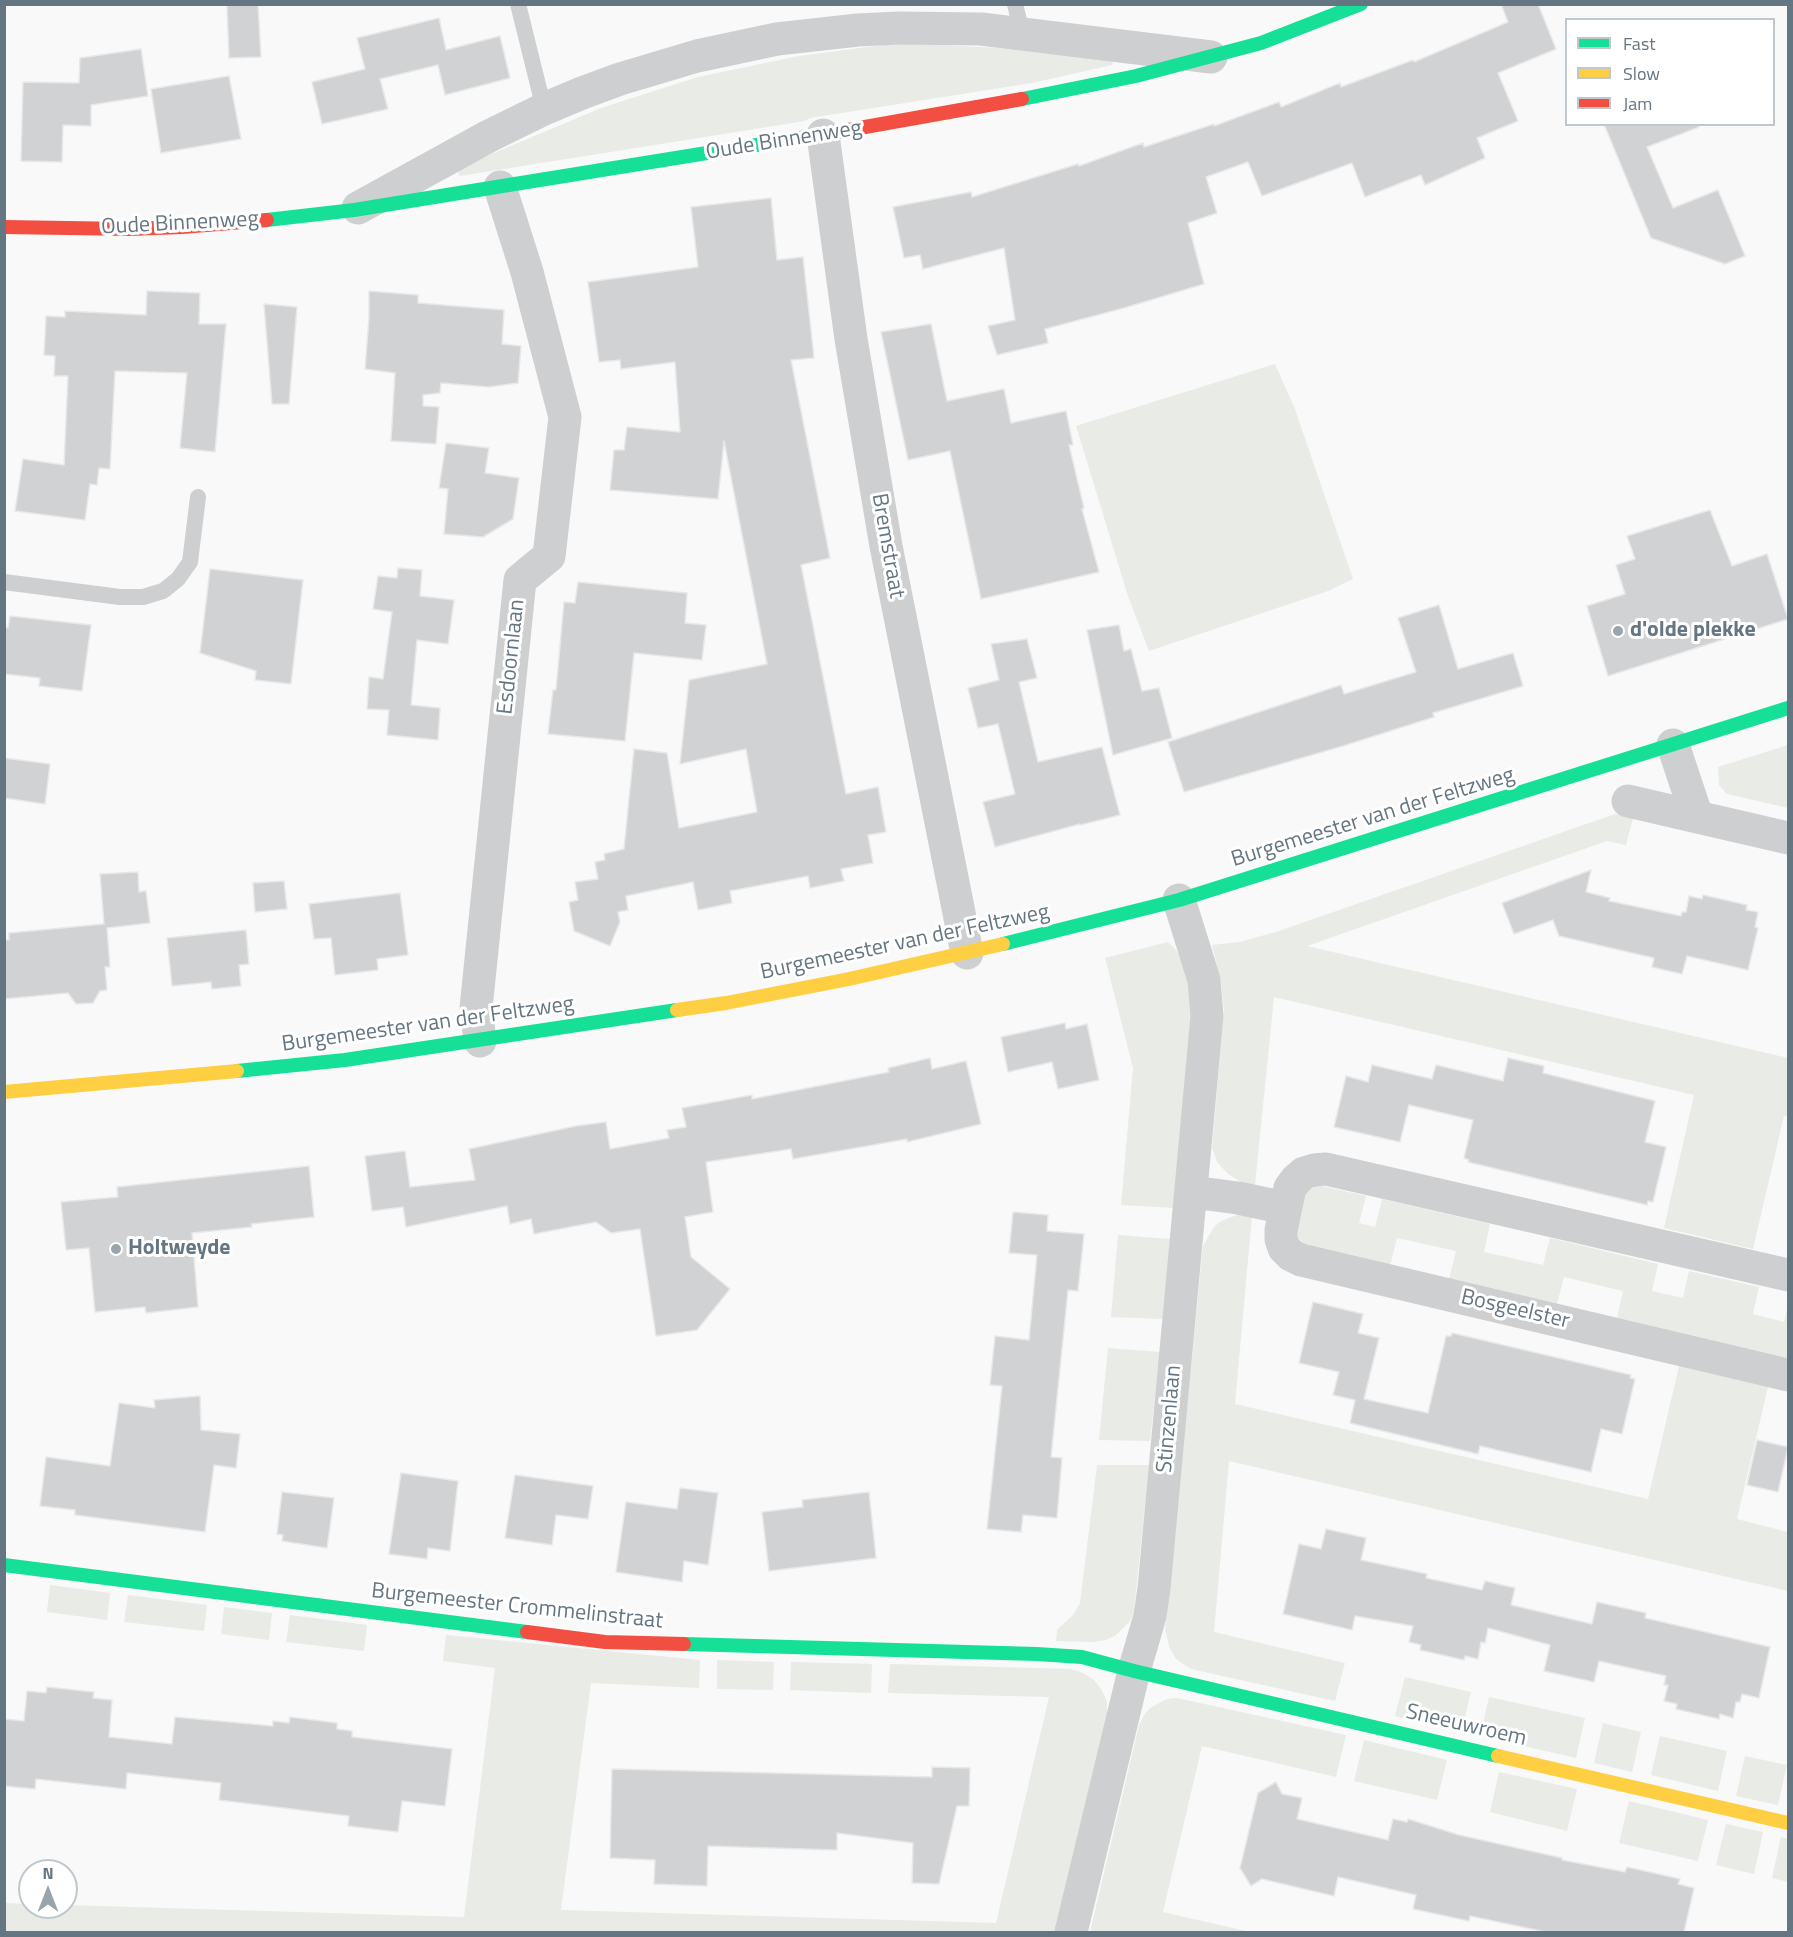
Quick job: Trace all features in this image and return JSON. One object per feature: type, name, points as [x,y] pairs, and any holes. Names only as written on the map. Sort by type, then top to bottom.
[{"type":"street","name":"Oude Binnenweg","points":[[4,226],[77,229],[182,227],[266,220],[354,210],[823,135],[1064,91],[1211,57],[1261,43],[1361,4]]},
{"type":"street","name":"Oude Binnenweg","points":[[354,210],[544,108],[658,67],[777,39],[899,28],[981,29],[1018,19],[1211,57]]},
{"type":"street","name":"Bremstraat","points":[[823,135],[851,339],[886,546],[967,953]]},
{"type":"street","name":"Esdoornlaan","points":[[480,1041],[476,1008],[520,580],[549,556],[565,417],[527,272],[500,187]]},
{"type":"street","name":"Burgemeester van der Feltzweg","points":[[4,1092],[345,1060],[480,1041],[726,1003],[967,953],[1179,900],[1788,708]]},
{"type":"street","points":[[1673,745],[1697,817]]},
{"type":"street","points":[[1628,801],[1788,838]]},
{"type":"street","name":"Stinzenlaan","points":[[1071,1932],[1134,1671],[1150,1616],[1154,1588],[1207,1033],[1207,1000],[1199,960],[1179,900]]},
{"type":"street","name":"Bosgeelster","points":[[1788,1275],[1326,1169],[1304,1173],[1290,1188],[1281,1239],[1284,1248],[1301,1260],[1788,1375]]},
{"type":"street","points":[[1192,1192],[1230,1196],[1285,1208]]},
{"type":"street","name":"Burgemeester Crommelinstraat","points":[[4,1565],[605,1642],[1063,1655],[1096,1659],[1134,1671]]},
{"type":"street","name":"Sneeuwroem","points":[[1134,1671],[1788,1823]]},
{"type":"lane","points":[[518,4],[544,108]]},
{"type":"lane","points":[[4,582],[120,597],[143,597],[163,591],[178,579],[190,562],[198,497]]},
{"type":"shaded area","points":[[921,44],[999,48],[1113,61],[1112,65],[1032,83],[810,118],[805,121],[460,176],[456,169],[601,108],[698,77],[799,56],[883,45]]},
{"type":"shaded area","points":[[1275,364],[1295,409],[1353,579],[1328,591],[1149,651],[1128,596],[1076,426]]},
{"type":"shaded area","points":[[1788,745],[1788,808],[1727,794],[1719,785],[1718,767]]},
{"type":"shaded area","points":[[1615,814],[1633,818],[1626,845],[1607,841],[1307,946],[1788,1058],[1788,1117],[1784,1116],[1753,1249],[1664,1228],[1694,1095],[1274,997],[1255,1185],[1241,1182],[1228,1174],[1217,1162],[1212,1148],[1224,1010],[1221,982],[1212,945],[1239,942],[1276,932]]},
{"type":"shaded area","points":[[1168,942],[1177,951],[1182,961],[1192,1001],[1174,1208],[1121,1205],[1133,1068],[1105,958]]},
{"type":"shaded area","points":[[1316,1186],[1366,1196],[1359,1223],[1375,1227],[1382,1199],[1490,1224],[1484,1252],[1543,1265],[1550,1238],[1658,1264],[1652,1291],[1683,1298],[1689,1271],[1759,1287],[1753,1314],[1784,1322],[1788,1305],[1788,1358],[1617,1318],[1623,1291],[1564,1277],[1557,1304],[1449,1279],[1456,1251],[1397,1238],[1390,1266],[1308,1246],[1298,1238],[1297,1231],[1307,1192]]},
{"type":"shaded area","points":[[1237,1215],[1252,1216],[1235,1404],[1648,1499],[1679,1366],[1768,1387],[1737,1519],[1788,1532],[1788,1591],[1229,1461],[1214,1632],[1345,1663],[1335,1701],[1191,1669],[1183,1664],[1176,1659],[1170,1649],[1165,1630],[1203,1246],[1214,1227],[1221,1221]]},
{"type":"shaded area","points":[[1118,1235],[1170,1239],[1163,1319],[1111,1317]]},
{"type":"shaded area","points":[[1108,1348],[1160,1352],[1150,1441],[1099,1440]]},
{"type":"shaded area","points":[[1097,1465],[1149,1465],[1134,1611],[1130,1621],[1115,1636],[1105,1640],[1056,1641],[1057,1630],[1073,1615],[1080,1603]]},
{"type":"shaded area","points":[[50,1585],[110,1593],[107,1620],[47,1612]]},
{"type":"shaded area","points":[[128,1595],[207,1605],[204,1631],[124,1622]]},
{"type":"shaded area","points":[[224,1607],[272,1613],[269,1640],[221,1634]]},
{"type":"shaded area","points":[[290,1615],[367,1625],[364,1651],[286,1642]]},
{"type":"shaded area","points":[[446,1635],[700,1660],[699,1688],[591,1683],[561,1910],[996,1923],[1049,1697],[888,1693],[890,1664],[1071,1669],[1083,1673],[1094,1680],[1101,1689],[1107,1701],[1107,1716],[1057,1932],[5,1932],[5,1903],[18,1904],[18,1919],[78,1919],[78,1905],[464,1917],[495,1668],[443,1661]]},
{"type":"shaded area","points":[[717,1660],[774,1662],[773,1690],[717,1689]]},
{"type":"shaded area","points":[[791,1662],[872,1664],[871,1693],[790,1690]]},
{"type":"shaded area","points":[[1405,1677],[1471,1692],[1461,1732],[1395,1716]]},
{"type":"shaded area","points":[[1489,1697],[1585,1718],[1576,1758],[1480,1736]]},
{"type":"shaded area","points":[[1177,1698],[1346,1735],[1336,1777],[1202,1746],[1163,1912],[1250,1932],[1090,1932],[1139,1725],[1150,1708],[1167,1699]]},
{"type":"shaded area","points":[[1603,1723],[1641,1732],[1632,1772],[1594,1763]]},
{"type":"shaded area","points":[[1660,1736],[1727,1751],[1718,1791],[1651,1775]]},
{"type":"shaded area","points":[[1364,1740],[1447,1760],[1437,1800],[1354,1781]]},
{"type":"shaded area","points":[[1745,1756],[1787,1765],[1778,1805],[1736,1796]]},
{"type":"shaded area","points":[[1499,1772],[1577,1789],[1567,1831],[1490,1812]]},
{"type":"shaded area","points":[[1629,1801],[1708,1820],[1698,1861],[1619,1843]]},
{"type":"shaded area","points":[[1726,1824],[1763,1832],[1754,1874],[1716,1865]]},
{"type":"shaded area","points":[[1781,1837],[1788,1839],[1788,1882],[1772,1878]]},
{"type":"building","points":[[230,4],[258,4],[261,57],[229,58],[227,6]]},
{"type":"building","points":[[1501,4],[1538,4],[1556,49],[1498,73],[1518,121],[1477,138],[1485,158],[1425,185],[1421,175],[1365,197],[1352,163],[1262,196],[1248,162],[1206,177],[1217,213],[1188,223],[1204,284],[1045,329],[1048,343],[997,355],[988,326],[1015,320],[1004,248],[923,269],[920,255],[904,258],[893,207],[971,192],[972,197],[1078,164],[1079,166],[1143,143],[1144,147],[1214,124],[1214,126],[1279,102],[1281,107],[1340,83],[1341,87],[1413,60],[1414,62],[1508,22]]},
{"type":"building","points":[[439,18],[446,50],[500,36],[510,78],[445,95],[438,65],[380,79],[388,109],[322,124],[312,82],[365,69],[357,38]]},
{"type":"building","points":[[141,49],[148,96],[91,105],[91,126],[63,125],[62,162],[21,161],[23,82],[79,83],[80,58]]},
{"type":"building","points":[[229,76],[241,139],[161,153],[151,89]]},
{"type":"building","points":[[1605,126],[1699,126],[1647,147],[1673,208],[1718,190],[1745,256],[1725,264],[1651,238]]},
{"type":"building","points":[[771,198],[777,260],[803,257],[814,358],[791,360],[830,558],[801,565],[846,794],[878,787],[886,832],[868,835],[873,863],[841,869],[844,881],[810,888],[808,876],[730,891],[732,903],[698,910],[693,882],[626,896],[628,910],[618,912],[620,922],[610,946],[574,931],[569,902],[578,900],[575,882],[598,879],[595,862],[605,860],[604,854],[624,849],[634,749],[667,753],[679,828],[757,812],[746,749],[680,764],[689,680],[767,664],[724,441],[718,499],[610,490],[614,450],[624,450],[627,427],[680,432],[675,362],[621,369],[620,360],[599,362],[588,282],[698,267],[691,207]]},
{"type":"building","points":[[147,291],[200,293],[199,324],[226,324],[215,452],[180,448],[187,373],[115,371],[110,469],[99,468],[97,485],[90,484],[85,520],[15,511],[23,459],[64,465],[68,376],[54,376],[55,356],[44,355],[46,316],[65,317],[65,311],[146,315]]},
{"type":"building","points":[[369,291],[418,295],[418,303],[504,310],[502,344],[521,346],[518,383],[489,387],[441,383],[440,393],[423,395],[423,406],[439,407],[436,444],[391,441],[395,373],[365,369]]},
{"type":"building","points":[[264,304],[297,307],[289,404],[272,404]]},
{"type":"building","points":[[931,324],[947,401],[1004,389],[1011,423],[1066,411],[1073,445],[1069,445],[1084,508],[1082,509],[1099,572],[981,599],[950,451],[908,460],[881,332]]},
{"type":"building","points":[[446,443],[489,448],[485,473],[519,478],[513,519],[483,537],[444,534],[448,489],[439,488]]},
{"type":"building","points":[[1710,510],[1732,566],[1767,554],[1788,619],[1608,676],[1587,606],[1625,594],[1616,565],[1635,559],[1627,536]]},
{"type":"building","points":[[398,568],[422,570],[420,596],[454,600],[448,644],[417,640],[411,705],[440,708],[438,740],[387,735],[389,710],[367,709],[369,677],[383,679],[392,612],[373,609],[378,576],[397,578]]},
{"type":"building","points":[[210,569],[303,580],[291,684],[255,680],[256,671],[200,653]]},
{"type":"building","points":[[578,582],[687,593],[685,623],[706,625],[702,660],[634,653],[625,741],[548,734],[553,690],[556,690],[564,602],[575,603]]},
{"type":"building","points":[[1439,605],[1458,669],[1513,653],[1523,686],[1433,713],[1434,717],[1343,746],[1184,792],[1168,742],[1341,685],[1344,694],[1416,672],[1398,618]]},
{"type":"building","points":[[10,616],[91,625],[82,691],[39,686],[40,678],[4,674],[4,627],[8,628]]},
{"type":"building","points":[[1119,625],[1124,651],[1131,649],[1142,691],[1159,688],[1172,738],[1113,755],[1087,630]]},
{"type":"building","points":[[1027,639],[1037,678],[1019,682],[1038,762],[1102,747],[1120,815],[995,847],[983,802],[1015,794],[998,724],[978,728],[968,688],[999,680],[991,644]]},
{"type":"building","points":[[4,758],[50,764],[45,804],[4,798]]},
{"type":"building","points":[[1591,870],[1586,892],[1610,898],[1609,901],[1681,916],[1682,912],[1686,912],[1689,896],[1702,899],[1703,895],[1747,905],[1746,910],[1758,912],[1755,927],[1758,928],[1748,970],[1687,956],[1682,974],[1652,967],[1654,958],[1559,936],[1553,920],[1514,934],[1502,903]]},
{"type":"building","points":[[138,872],[139,892],[146,891],[150,923],[107,928],[110,967],[105,967],[107,990],[100,991],[93,1003],[76,1004],[68,993],[4,999],[4,940],[9,940],[9,933],[104,924],[100,874]]},
{"type":"building","points":[[284,881],[287,909],[255,912],[253,883]]},
{"type":"building","points":[[400,893],[408,955],[377,959],[378,970],[335,975],[331,938],[314,939],[309,904]]},
{"type":"building","points":[[246,930],[249,964],[239,965],[241,986],[212,989],[211,982],[172,986],[167,938]]},
{"type":"building","points":[[1065,1023],[1066,1029],[1087,1024],[1099,1080],[1058,1089],[1052,1062],[1008,1072],[1001,1037]]},
{"type":"building","points":[[930,1058],[932,1069],[966,1061],[981,1124],[907,1142],[907,1139],[793,1159],[791,1149],[706,1162],[713,1212],[685,1217],[691,1257],[730,1289],[697,1330],[656,1336],[640,1229],[611,1233],[596,1222],[534,1234],[531,1219],[510,1224],[507,1206],[406,1227],[403,1207],[372,1211],[365,1156],[405,1151],[410,1187],[475,1180],[469,1149],[576,1126],[606,1122],[610,1149],[669,1138],[667,1130],[686,1127],[682,1108],[752,1095],[752,1099],[889,1072],[888,1068]]},
{"type":"building","points":[[1508,1058],[1544,1066],[1543,1073],[1655,1101],[1645,1142],[1666,1147],[1653,1202],[1648,1201],[1647,1205],[1468,1162],[1469,1160],[1464,1158],[1473,1120],[1409,1105],[1400,1142],[1334,1127],[1346,1076],[1368,1082],[1372,1065],[1432,1079],[1436,1065],[1503,1081]]},
{"type":"building","points":[[309,1166],[314,1217],[251,1224],[252,1227],[192,1233],[198,1307],[146,1313],[145,1307],[95,1312],[89,1248],[66,1250],[61,1202],[118,1197],[117,1187]]},
{"type":"building","points":[[1013,1212],[1048,1215],[1047,1231],[1084,1234],[1078,1291],[1068,1290],[1051,1457],[1062,1458],[1057,1518],[1023,1515],[1021,1532],[987,1529],[1002,1386],[990,1385],[995,1336],[1029,1340],[1037,1255],[1009,1253]]},
{"type":"building","points":[[1313,1302],[1363,1314],[1358,1333],[1379,1338],[1364,1399],[1428,1413],[1446,1336],[1451,1336],[1452,1333],[1631,1375],[1630,1378],[1635,1379],[1622,1434],[1601,1429],[1591,1472],[1480,1446],[1478,1454],[1350,1423],[1355,1400],[1333,1395],[1339,1372],[1299,1363]]},
{"type":"building","points":[[200,1396],[201,1430],[240,1434],[236,1468],[214,1465],[205,1532],[75,1515],[75,1510],[40,1506],[46,1457],[110,1466],[119,1403],[155,1408],[154,1400]]},
{"type":"building","points":[[1757,1440],[1788,1447],[1778,1492],[1747,1485]]},
{"type":"building","points":[[401,1473],[458,1481],[450,1551],[428,1548],[427,1559],[389,1554]]},
{"type":"building","points":[[515,1475],[593,1486],[588,1519],[556,1515],[552,1545],[505,1538]]},
{"type":"building","points":[[680,1488],[718,1493],[708,1565],[684,1561],[682,1582],[616,1572],[626,1502],[677,1509]]},
{"type":"building","points":[[282,1492],[334,1498],[327,1548],[282,1541],[283,1535],[277,1534]]},
{"type":"building","points":[[869,1492],[876,1558],[769,1571],[762,1512],[803,1507],[802,1500]]},
{"type":"building","points":[[1326,1529],[1366,1538],[1361,1560],[1427,1574],[1426,1578],[1482,1590],[1485,1581],[1515,1588],[1511,1605],[1592,1624],[1597,1602],[1646,1613],[1645,1618],[1770,1647],[1759,1698],[1742,1694],[1740,1702],[1736,1702],[1733,1718],[1720,1714],[1719,1719],[1676,1709],[1677,1704],[1664,1701],[1668,1685],[1664,1685],[1666,1676],[1599,1661],[1594,1682],[1544,1671],[1550,1645],[1488,1628],[1485,1643],[1481,1642],[1478,1659],[1465,1656],[1464,1660],[1420,1650],[1421,1645],[1409,1642],[1413,1626],[1355,1616],[1352,1630],[1283,1614],[1299,1544],[1321,1549]]},
{"type":"building","points":[[47,1687],[94,1692],[93,1698],[112,1700],[109,1737],[172,1744],[175,1717],[273,1726],[273,1721],[289,1723],[290,1717],[337,1723],[337,1729],[352,1731],[352,1737],[452,1749],[445,1806],[402,1801],[398,1832],[348,1826],[349,1816],[219,1800],[221,1783],[127,1773],[126,1789],[36,1779],[35,1789],[4,1786],[4,1719],[24,1721],[27,1691],[46,1693]]},
{"type":"building","points":[[932,1767],[970,1768],[969,1806],[957,1806],[939,1884],[912,1883],[913,1843],[837,1833],[837,1850],[708,1846],[707,1886],[654,1884],[655,1860],[610,1858],[612,1769],[932,1777]]},
{"type":"building","points":[[1276,1782],[1282,1794],[1302,1798],[1297,1819],[1388,1840],[1393,1819],[1407,1822],[1408,1819],[1459,1835],[1562,1858],[1562,1860],[1625,1872],[1627,1867],[1680,1879],[1678,1884],[1694,1888],[1684,1932],[1546,1932],[1470,1916],[1469,1921],[1413,1909],[1416,1895],[1338,1877],[1334,1896],[1262,1879],[1251,1886],[1240,1868],[1258,1793]]},
{"type":"traffic: fast","points":[[1022,99],[1136,76],[1261,43],[1361,4]]},
{"type":"traffic: fast","points":[[267,220],[354,210],[837,132]]},
{"type":"traffic: fast","points":[[1003,944],[1179,900],[1788,708]]},
{"type":"traffic: fast","points":[[237,1071],[345,1060],[677,1010]]},
{"type":"traffic: fast","points":[[4,1565],[527,1632]]},
{"type":"traffic: fast","points":[[684,1644],[1082,1657],[1498,1756]]},
{"type":"traffic: slow","points":[[677,1010],[726,1003],[849,979],[1003,944]]},
{"type":"traffic: slow","points":[[4,1092],[237,1071]]},
{"type":"traffic: slow","points":[[1498,1756],[1788,1823]]},
{"type":"traffic: jam","points":[[837,132],[1022,99]]},
{"type":"traffic: jam","points":[[4,227],[130,229],[267,220]]},
{"type":"traffic: jam","points":[[527,1632],[605,1642],[684,1644]]},
{"type":"place","name":"d'olde plekke","points":[[1618,631]]},
{"type":"place","name":"Holtweyde","points":[[116,1249]]}]
